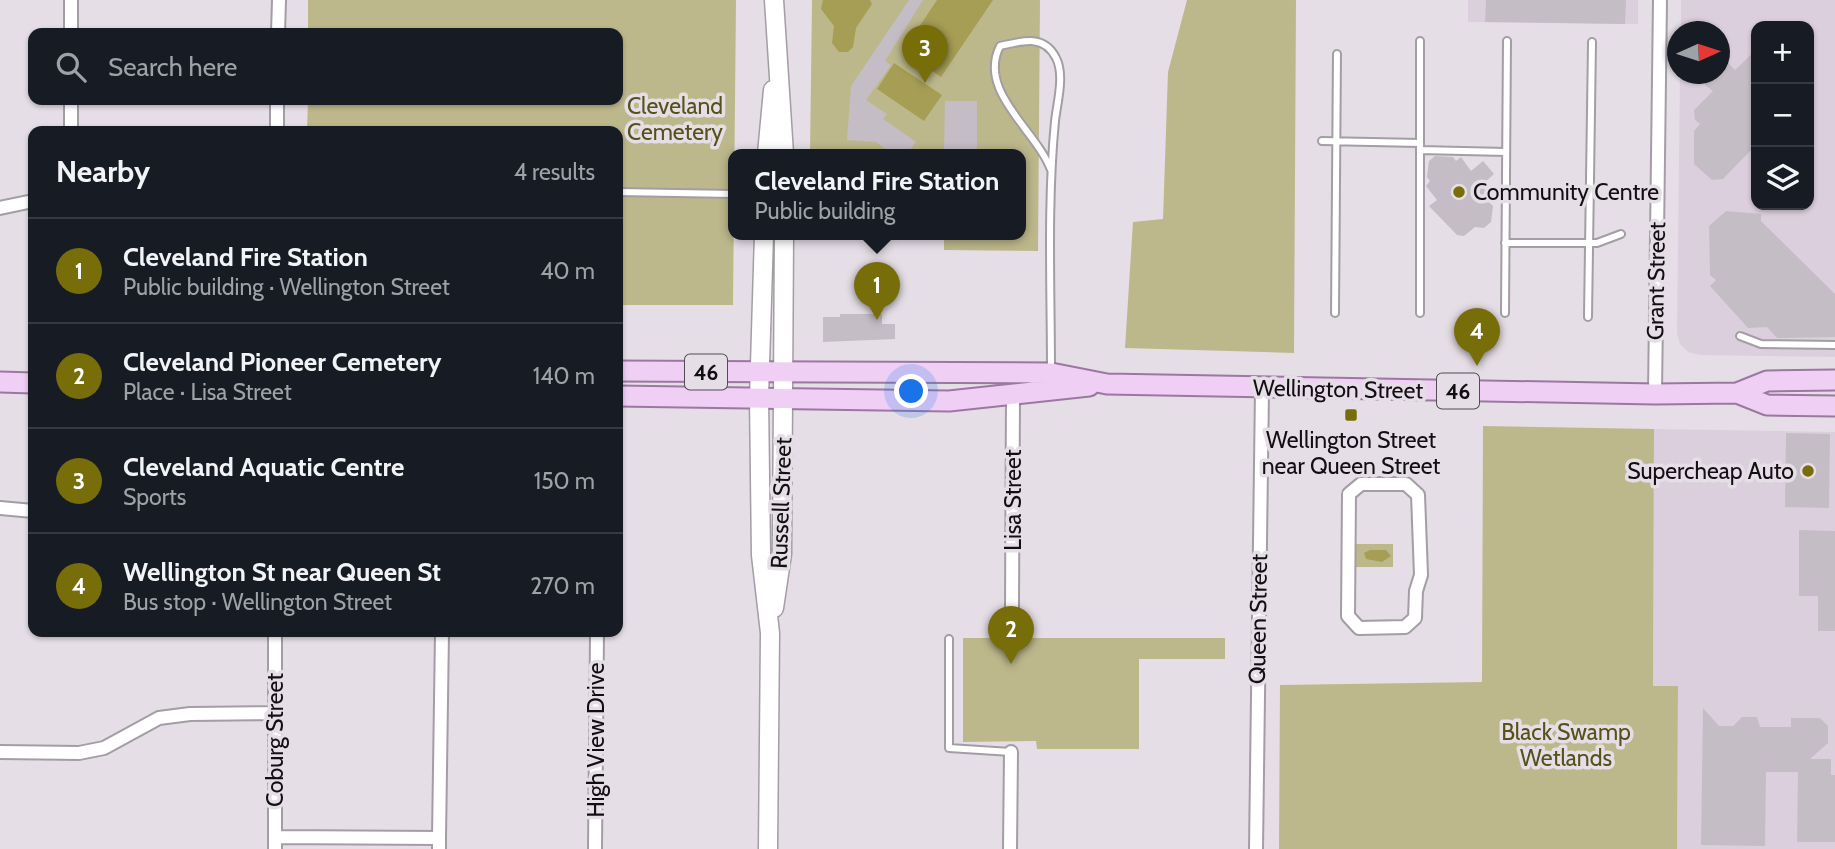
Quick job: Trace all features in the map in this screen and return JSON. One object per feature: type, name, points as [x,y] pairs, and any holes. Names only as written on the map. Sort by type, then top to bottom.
[{"type":"main road","points":[[774,0],[776,66],[784,149]]},
{"type":"main road","points":[[768,149],[776,66]]},
{"type":"main road","name":"Russell Street","points":[[764,240],[758,398],[761,555],[770,633],[768,849]]},
{"type":"main road","name":"Russell Street","points":[[770,633],[782,554],[784,240]]},
{"type":"main road","name":"Wellington Street","points":[[623,371],[1051,373],[1107,384]]},
{"type":"main road","name":"Wellington Street","points":[[623,396],[949,401],[1107,384],[1262,389],[1737,393],[1767,381],[1835,380]]},
{"type":"main road","points":[[0,382],[28,383]]},
{"type":"main road","name":"Wellington Street","points":[[1737,393],[1767,405],[1835,407]]},
{"type":"street","points":[[71,0],[71,28]]},
{"type":"street","points":[[278,28],[279,0]]},
{"type":"street","name":"Grant Street","points":[[1655,394],[1660,0]]},
{"type":"street","points":[[71,105],[71,126]]},
{"type":"street","points":[[277,105],[277,126]]},
{"type":"street","points":[[0,208],[28,202]]},
{"type":"street","name":"Queen Street","points":[[1256,849],[1262,389]]},
{"type":"street","name":"Lisa Street","points":[[1013,394],[1013,607]]},
{"type":"street","points":[[1361,484],[1406,484],[1413,488],[1418,495],[1421,575],[1412,625],[1405,628],[1359,628],[1352,624],[1348,616],[1348,555],[1349,494],[1354,488],[1361,484]]},
{"type":"street","points":[[0,508],[28,511]]},
{"type":"street","name":"Coburg Street","points":[[275,637],[276,843]]},
{"type":"street","points":[[276,843],[439,843],[442,637]]},
{"type":"street","name":"High View Drive","points":[[595,849],[597,637]]},
{"type":"street","points":[[0,752],[79,753],[104,748],[159,718],[190,714],[274,713]]},
{"type":"street","points":[[1010,849],[1011,752]]},
{"type":"lane","points":[[1051,170],[1044,151],[1003,96],[998,85],[994,74],[995,57],[1000,46],[1032,39],[1045,44],[1057,59],[1059,78],[1051,170],[1051,373]]},
{"type":"lane","points":[[1420,41],[1420,313]]},
{"type":"lane","points":[[1505,313],[1507,41]]},
{"type":"lane","points":[[1588,317],[1592,42]]},
{"type":"lane","points":[[1335,313],[1337,54]]},
{"type":"lane","points":[[1322,141],[1506,152]]},
{"type":"lane","points":[[623,192],[728,194]]},
{"type":"lane","points":[[1506,243],[1589,243],[1621,234]]},
{"type":"lane","points":[[1740,336],[1761,344],[1835,345]]},
{"type":"lane","points":[[850,399],[851,373]]},
{"type":"lane","points":[[949,639],[949,748],[1011,752]]},
{"type":"shaded area","points":[[823,0],[870,0],[872,4],[856,28],[853,47],[848,52],[839,52],[832,43],[834,26],[821,9]]},
{"type":"shaded area","points":[[937,0],[993,0],[941,77],[903,51]]},
{"type":"shaded area","points":[[1468,0],[1638,0],[1638,24],[1468,22]]},
{"type":"shaded area","points":[[1681,0],[1835,0],[1835,357],[1700,355],[1688,352],[1680,344],[1677,333],[1680,84],[1730,84],[1730,21],[1681,21]]},
{"type":"shaded area","points":[[894,63],[942,95],[924,121],[877,89]]},
{"type":"shaded area","points":[[1654,429],[1835,432],[1835,849],[1677,849],[1678,687],[1653,687]]},
{"type":"shaded area","points":[[1370,550],[1386,550],[1391,556],[1382,562],[1366,559],[1364,553]]},
{"type":"green space","name":"Cleveland Cemetery","points":[[308,0],[736,0],[735,149],[728,149],[728,240],[734,240],[733,305],[623,305],[623,126],[307,126],[308,105],[623,105],[623,28],[308,28]]},
{"type":"green space","points":[[812,0],[1040,0],[1038,251],[944,250],[944,240],[1026,240],[1026,149],[810,149]]},
{"type":"green space","points":[[1187,0],[1296,0],[1294,353],[1125,348],[1133,222],[1163,219],[1168,72]]},
{"type":"green space","name":"Black Swamp Wetlands","points":[[1483,426],[1654,429],[1653,686],[1678,686],[1677,849],[1279,849],[1280,685],[1482,682]]},
{"type":"green space","points":[[1356,544],[1393,544],[1393,567],[1356,567]]},
{"type":"green space","points":[[963,638],[1225,638],[1225,659],[1139,659],[1139,749],[1037,749],[1036,741],[963,742]]},
{"type":"building","points":[[909,0],[923,0],[885,61],[891,65],[866,100],[887,114],[883,119],[916,142],[911,149],[885,149],[876,142],[847,140],[851,86]]},
{"type":"building","points":[[1486,0],[1626,0],[1625,24],[1485,22]]},
{"type":"building","points":[[1751,55],[1751,150],[1723,179],[1712,180],[1694,164],[1694,131],[1700,124],[1695,120],[1694,110],[1713,91],[1705,84],[1730,84],[1730,65],[1735,70]]},
{"type":"building","points":[[945,101],[977,101],[977,149],[944,149]]},
{"type":"building","name":"Community Centre","points":[[1435,156],[1453,157],[1456,161],[1461,157],[1471,171],[1483,161],[1494,174],[1483,184],[1494,198],[1489,202],[1493,206],[1491,222],[1484,228],[1475,227],[1464,236],[1457,235],[1429,206],[1437,200],[1426,186],[1430,181],[1427,177],[1429,161]]},
{"type":"building","points":[[1726,211],[1761,214],[1761,221],[1835,294],[1835,337],[1777,338],[1767,327],[1748,328],[1710,286],[1716,280],[1710,275],[1709,226]]},
{"type":"building","points":[[840,314],[882,314],[882,324],[895,324],[895,339],[823,342],[823,317],[840,317]]},
{"type":"building","name":"Supercheap Auto","points":[[1786,433],[1830,434],[1829,508],[1785,507]]},
{"type":"building","points":[[1799,530],[1835,531],[1835,631],[1818,631],[1818,596],[1799,596]]},
{"type":"building","points":[[1703,708],[1719,726],[1733,726],[1742,717],[1757,717],[1760,727],[1791,727],[1791,718],[1820,718],[1828,726],[1828,743],[1810,759],[1831,759],[1831,775],[1835,775],[1835,842],[1797,842],[1798,772],[1766,772],[1765,846],[1701,845]]},
{"type":"place","name":"Cleveland Aquatic Centre","points":[[925,83]]},
{"type":"place","name":"Community Centre","points":[[1459,192]]},
{"type":"place","name":"Cleveland Fire Station","points":[[877,320]]},
{"type":"place","name":"Wellington St near Queen St","points":[[1477,366]]},
{"type":"place","name":"Wellington Street near Queen Street","points":[[1351,415]]},
{"type":"place","name":"Supercheap Auto","points":[[1808,471]]},
{"type":"place","name":"Cleveland Pioneer Cemetery","points":[[1011,664]]}]
